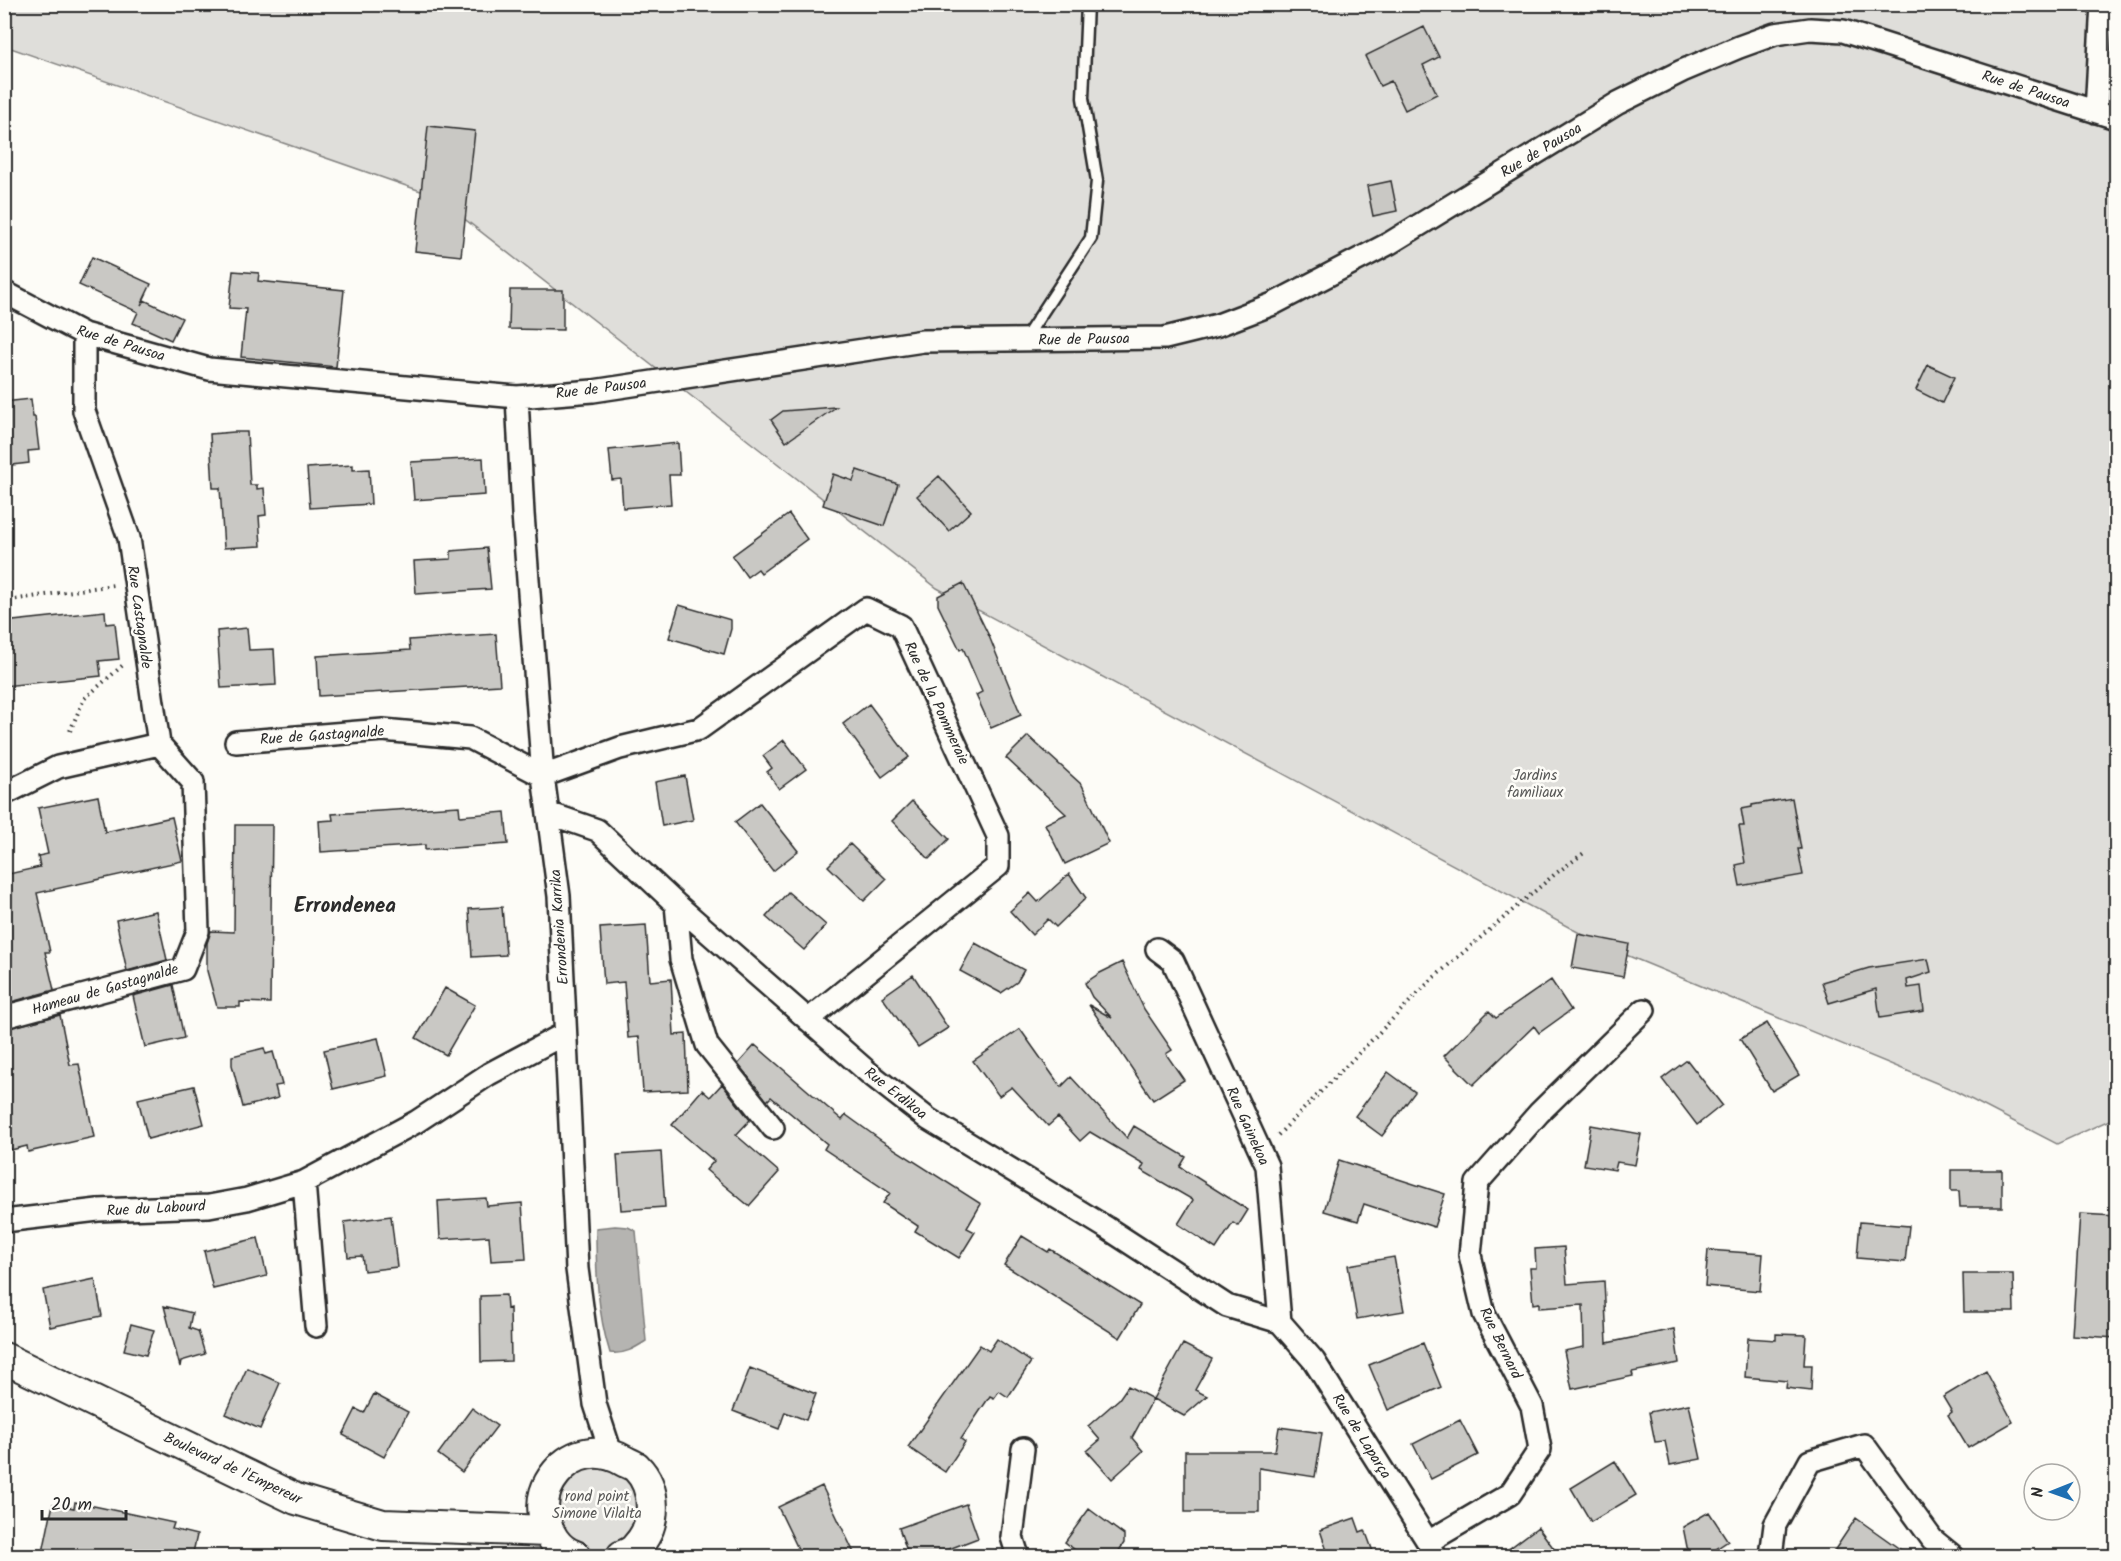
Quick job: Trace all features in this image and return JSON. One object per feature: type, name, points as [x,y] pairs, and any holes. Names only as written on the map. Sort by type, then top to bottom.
[{"type":"main road","name":"Boulevard de l'Empereur","points":[[4,1358],[296,1499],[383,1525],[547,1531]]},
{"type":"main road","points":[[575,1557],[566,1553],[547,1531],[542,1507],[548,1483],[564,1463],[586,1453],[611,1453],[636,1467],[651,1492],[651,1522],[635,1553]]},
{"type":"street","points":[[2096,112],[2102,4]]},
{"type":"street","name":"Rue de Pausoa","points":[[4,292],[84,334],[209,369],[517,398],[593,391],[923,341],[1165,338],[1218,325],[1273,304],[1390,243],[1618,103],[1682,71],[1775,34],[1810,29],[1843,31],[2116,118]]},
{"type":"street","name":"Rue Castagnalde","points":[[84,334],[84,411],[129,538],[159,744]]},
{"type":"street","name":"Errondenia Karrika","points":[[517,398],[523,514],[543,776],[559,896],[577,1269],[595,1404],[611,1453]]},
{"type":"street","name":"Rue de la Pommeraie","points":[[543,776],[620,748],[699,729],[866,609],[901,626],[998,836],[999,866],[808,1020]]},
{"type":"street","name":"Rue de Gastagnalde","points":[[236,742],[383,730],[470,738],[543,776]]},
{"type":"street","points":[[4,794],[58,767],[159,744]]},
{"type":"street","name":"Hameau de Gastagnalde","points":[[4,1017],[183,969],[198,931],[193,782],[159,744]]},
{"type":"street","name":"Rue Erdikoa","points":[[548,813],[597,830],[676,904],[808,1020],[869,1073],[928,1119],[1107,1228],[1227,1306],[1280,1322]]},
{"type":"street","points":[[676,904],[681,959],[707,1045],[773,1128]]},
{"type":"street","name":"Rue Gainekoa","points":[[1157,949],[1173,962],[1267,1166],[1280,1322]]},
{"type":"street","name":"Rue Bernard","points":[[1431,1549],[1510,1494],[1540,1449],[1532,1406],[1481,1304],[1470,1255],[1477,1183],[1539,1113],[1644,1010]]},
{"type":"street","name":"Rue du Labourd","points":[[4,1221],[98,1210],[209,1206],[247,1199],[304,1182],[338,1166],[417,1122],[489,1074],[564,1034]]},
{"type":"street","points":[[304,1182],[316,1326]]},
{"type":"street","name":"Rue de Laparça","points":[[1280,1322],[1314,1361],[1431,1549]]},
{"type":"street","points":[[1771,1557],[1775,1525],[1810,1461],[1864,1445],[1932,1539],[1953,1557]]},
{"type":"street","points":[[1018,1557],[1012,1537],[1023,1449]]},
{"type":"lane","points":[[1025,339],[1091,238],[1097,181],[1083,98],[1088,4]]},
{"type":"path","points":[[4,600],[135,581]]},
{"type":"path","points":[[70,731],[84,699],[145,647]]},
{"type":"path","points":[[1261,1152],[1431,980],[1555,874],[1584,853]]},
{"type":"green space","name":"Jardins familiaux","points":[[5,4],[2116,5],[2116,1117],[2057,1144],[1951,1089],[1602,945],[937,588],[435,196],[5,46]]},
{"type":"green space","name":"rond point Simone Vilalta","points":[[586,1453],[651,1492],[622,1556],[575,1556],[566,1553],[548,1483]]},
{"type":"shaded area","points":[[628,1227],[636,1231],[646,1341],[620,1353],[610,1353],[600,1307],[596,1228]]},
{"type":"building","points":[[1424,27],[1439,57],[1423,65],[1437,94],[1405,110],[1391,81],[1380,86],[1365,56]]},
{"type":"building","points":[[428,126],[475,131],[461,256],[415,251]]},
{"type":"building","points":[[1391,181],[1397,211],[1373,216],[1367,186]]},
{"type":"building","points":[[92,257],[151,284],[141,305],[144,300],[182,318],[171,340],[133,323],[138,312],[79,285]]},
{"type":"building","points":[[233,271],[259,273],[258,281],[344,290],[336,367],[241,357],[246,309],[229,308]]},
{"type":"building","points":[[510,290],[563,290],[563,330],[509,329]]},
{"type":"building","points":[[1928,365],[1954,377],[1942,403],[1916,390]]},
{"type":"building","points":[[31,399],[39,450],[28,451],[29,463],[4,466],[4,402]]},
{"type":"building","points":[[836,407],[786,442],[771,420],[783,411]]},
{"type":"building","points":[[247,432],[250,485],[257,485],[257,489],[264,488],[266,515],[259,516],[261,546],[224,548],[220,488],[213,488],[210,434]]},
{"type":"building","points":[[678,443],[680,475],[669,475],[671,504],[623,508],[621,479],[612,480],[609,450]]},
{"type":"building","points":[[483,458],[485,495],[414,500],[411,462]]},
{"type":"building","points":[[353,465],[353,470],[369,469],[371,504],[310,508],[307,468]]},
{"type":"building","points":[[857,470],[898,484],[884,526],[823,505],[833,474],[853,481]]},
{"type":"building","points":[[939,476],[971,511],[949,531],[917,496]]},
{"type":"building","points":[[789,514],[807,539],[761,573],[758,569],[747,577],[732,556]]},
{"type":"building","points":[[487,548],[491,589],[416,594],[414,561],[451,559],[451,551]]},
{"type":"building","points":[[963,583],[989,636],[1021,715],[991,728],[976,695],[982,692],[963,648],[960,650],[938,605],[938,596]]},
{"type":"building","points":[[679,605],[731,620],[731,629],[724,654],[669,638]]},
{"type":"building","points":[[105,611],[106,624],[115,623],[119,659],[99,661],[101,676],[4,686],[4,622]]},
{"type":"building","points":[[247,628],[249,650],[274,649],[276,685],[221,688],[217,631]]},
{"type":"building","points":[[496,634],[500,685],[319,696],[317,656],[410,650],[409,640]]},
{"type":"building","points":[[869,704],[909,757],[882,777],[843,724]]},
{"type":"building","points":[[1028,736],[1082,785],[1109,843],[1065,864],[1045,824],[1066,814],[1006,758]]},
{"type":"building","points":[[784,740],[806,769],[779,789],[767,772],[772,768],[763,756]]},
{"type":"building","points":[[685,776],[693,820],[662,826],[655,782]]},
{"type":"building","points":[[98,796],[105,832],[172,817],[182,861],[37,893],[50,952],[45,952],[54,990],[4,1004],[4,875],[40,867],[38,856],[48,854],[38,808]]},
{"type":"building","points":[[1792,798],[1803,875],[1740,886],[1736,865],[1745,863],[1739,826],[1744,826],[1741,809]]},
{"type":"building","points":[[912,801],[949,839],[929,859],[892,821]]},
{"type":"building","points":[[760,803],[798,851],[773,871],[735,822]]},
{"type":"building","points":[[459,806],[460,816],[505,812],[508,844],[425,850],[425,845],[321,852],[319,821],[333,820],[332,814]]},
{"type":"building","points":[[235,825],[272,825],[270,1003],[240,1002],[240,1007],[217,1007],[207,971],[207,943],[211,931],[234,932]]},
{"type":"building","points":[[850,844],[886,879],[864,901],[828,866]]},
{"type":"building","points":[[1069,874],[1086,898],[1056,927],[1048,919],[1032,935],[1010,911],[1030,893],[1038,902]]},
{"type":"building","points":[[788,892],[826,925],[804,950],[766,917]]},
{"type":"building","points":[[502,907],[506,955],[472,957],[469,909]]},
{"type":"building","points":[[156,911],[167,960],[127,971],[116,920]]},
{"type":"building","points":[[646,925],[650,981],[671,979],[674,1035],[686,1034],[688,1090],[643,1092],[639,1037],[628,1038],[624,982],[604,984],[600,928]]},
{"type":"building","points":[[1578,934],[1629,944],[1623,977],[1572,968]]},
{"type":"building","points":[[975,943],[1024,970],[1017,982],[1001,993],[960,971]]},
{"type":"building","points":[[1928,959],[1931,972],[1907,980],[1908,988],[1921,986],[1924,1011],[1880,1018],[1876,989],[1829,1003],[1822,982],[1869,968]]},
{"type":"building","points":[[1122,962],[1144,1009],[1172,1050],[1166,1054],[1184,1080],[1153,1100],[1089,1005],[1112,1018],[1092,997],[1085,983]]},
{"type":"building","points":[[913,975],[948,1028],[918,1047],[882,997]]},
{"type":"building","points":[[1551,980],[1571,1010],[1539,1033],[1534,1026],[1473,1085],[1444,1056],[1489,1011],[1496,1018]]},
{"type":"building","points":[[173,985],[184,1038],[145,1047],[133,996]]},
{"type":"building","points":[[445,988],[475,1005],[446,1055],[416,1038]]},
{"type":"building","points":[[60,1015],[70,1065],[79,1064],[94,1137],[28,1152],[27,1146],[11,1150],[4,1121],[4,1029]]},
{"type":"building","points":[[1767,1023],[1799,1075],[1772,1091],[1740,1039]]},
{"type":"building","points":[[1020,1029],[1061,1087],[1071,1077],[1127,1138],[1134,1126],[1186,1157],[1180,1167],[1248,1210],[1238,1226],[1233,1223],[1216,1249],[1178,1224],[1193,1200],[1141,1170],[1144,1164],[1090,1132],[1080,1141],[1058,1117],[1048,1126],[1012,1087],[999,1096],[973,1061]]},
{"type":"building","points":[[378,1038],[387,1076],[333,1089],[324,1050]]},
{"type":"building","points":[[755,1045],[842,1120],[846,1115],[882,1141],[981,1204],[967,1228],[975,1232],[959,1258],[915,1231],[918,1226],[883,1203],[890,1193],[824,1149],[827,1144],[771,1097],[767,1101],[738,1064]]},
{"type":"building","points":[[264,1048],[266,1054],[273,1052],[282,1085],[275,1086],[278,1098],[243,1107],[232,1065],[232,1056]]},
{"type":"building","points":[[1687,1060],[1722,1105],[1697,1125],[1662,1079]]},
{"type":"building","points":[[1388,1072],[1415,1092],[1382,1136],[1355,1116]]},
{"type":"building","points":[[722,1084],[750,1120],[736,1135],[779,1172],[749,1206],[706,1170],[714,1161],[672,1125],[702,1090],[710,1097]]},
{"type":"building","points":[[194,1086],[204,1124],[148,1139],[138,1099]]},
{"type":"building","points":[[1591,1125],[1641,1134],[1635,1165],[1617,1162],[1615,1170],[1584,1165]]},
{"type":"building","points":[[661,1152],[665,1207],[621,1210],[617,1155]]},
{"type":"building","points":[[1339,1160],[1445,1194],[1434,1227],[1364,1204],[1358,1221],[1324,1211]]},
{"type":"building","points":[[1951,1170],[2002,1170],[2002,1207],[1960,1207],[1959,1191],[1951,1191]]},
{"type":"building","points":[[486,1198],[487,1206],[522,1203],[526,1259],[491,1261],[489,1236],[440,1239],[438,1201]]},
{"type":"building","points":[[2080,1214],[2116,1216],[2116,1338],[2072,1335]]},
{"type":"building","points":[[391,1216],[397,1267],[364,1271],[362,1256],[348,1257],[344,1222]]},
{"type":"building","points":[[1860,1222],[1909,1226],[1905,1262],[1857,1258]]},
{"type":"building","points":[[1022,1236],[1048,1252],[1050,1249],[1140,1305],[1120,1338],[1004,1265]]},
{"type":"building","points":[[258,1238],[267,1276],[213,1289],[204,1251]]},
{"type":"building","points":[[1564,1247],[1567,1284],[1604,1281],[1607,1343],[1674,1329],[1679,1363],[1632,1372],[1633,1376],[1572,1389],[1564,1351],[1584,1347],[1583,1305],[1539,1308],[1539,1303],[1533,1304],[1530,1268],[1536,1268],[1535,1249]]},
{"type":"building","points":[[1708,1250],[1763,1254],[1760,1291],[1705,1286]]},
{"type":"building","points":[[1394,1257],[1404,1311],[1357,1319],[1348,1265]]},
{"type":"building","points":[[1963,1274],[2013,1274],[2014,1312],[1964,1312]]},
{"type":"building","points":[[95,1279],[102,1316],[50,1327],[43,1290]]},
{"type":"building","points":[[506,1295],[507,1309],[510,1308],[511,1361],[481,1362],[480,1296]]},
{"type":"building","points":[[164,1306],[192,1313],[189,1328],[198,1331],[205,1354],[181,1361],[180,1367]]},
{"type":"building","points":[[131,1324],[154,1330],[146,1355],[124,1350]]},
{"type":"building","points":[[1776,1334],[1806,1335],[1804,1365],[1812,1365],[1811,1391],[1786,1388],[1787,1381],[1745,1377],[1748,1338],[1776,1340]]},
{"type":"building","points":[[997,1339],[1031,1362],[1008,1397],[999,1391],[994,1398],[990,1396],[961,1439],[965,1442],[945,1472],[908,1447],[980,1345],[989,1351]]},
{"type":"building","points":[[1423,1343],[1441,1387],[1388,1410],[1369,1365]]},
{"type":"building","points":[[1183,1344],[1212,1359],[1195,1390],[1207,1396],[1184,1416],[1153,1399]]},
{"type":"building","points":[[247,1368],[280,1383],[260,1429],[226,1414]]},
{"type":"building","points":[[750,1368],[816,1394],[806,1420],[785,1412],[779,1429],[733,1411]]},
{"type":"building","points":[[1986,1371],[2013,1422],[1968,1448],[1948,1415],[1952,1412],[1943,1397]]},
{"type":"building","points":[[1128,1386],[1153,1399],[1132,1438],[1143,1451],[1112,1479],[1087,1451],[1100,1440],[1088,1426],[1119,1399]]},
{"type":"building","points":[[374,1394],[408,1412],[384,1457],[343,1435],[356,1409],[364,1413]]},
{"type":"building","points":[[1689,1404],[1701,1459],[1670,1465],[1665,1441],[1655,1442],[1649,1412]]},
{"type":"building","points":[[472,1408],[497,1426],[462,1472],[438,1454]]},
{"type":"building","points":[[1460,1420],[1478,1455],[1431,1479],[1413,1444]]},
{"type":"building","points":[[1279,1427],[1322,1433],[1315,1477],[1259,1468],[1259,1512],[1185,1512],[1185,1451],[1275,1451]]},
{"type":"building","points":[[1615,1461],[1636,1495],[1591,1522],[1571,1488]]},
{"type":"building","points":[[822,1486],[856,1557],[802,1557],[778,1507]]},
{"type":"building","points":[[75,1502],[174,1523],[172,1529],[197,1535],[192,1557],[42,1557],[53,1504],[74,1508]]},
{"type":"building","points":[[966,1504],[978,1538],[941,1552],[942,1557],[909,1557],[899,1528]]},
{"type":"building","points":[[1089,1509],[1124,1535],[1124,1543],[1115,1557],[1084,1557],[1065,1542]]},
{"type":"building","points":[[1709,1512],[1728,1541],[1704,1557],[1689,1557],[1683,1527]]},
{"type":"building","points":[[1355,1518],[1360,1532],[1365,1530],[1375,1557],[1329,1557],[1320,1530]]},
{"type":"building","points":[[1856,1518],[1911,1557],[1830,1557]]},
{"type":"building","points":[[1538,1527],[1560,1557],[1498,1557]]},
{"type":"district","name":"Errondenea","points":[[345,905]]}]
